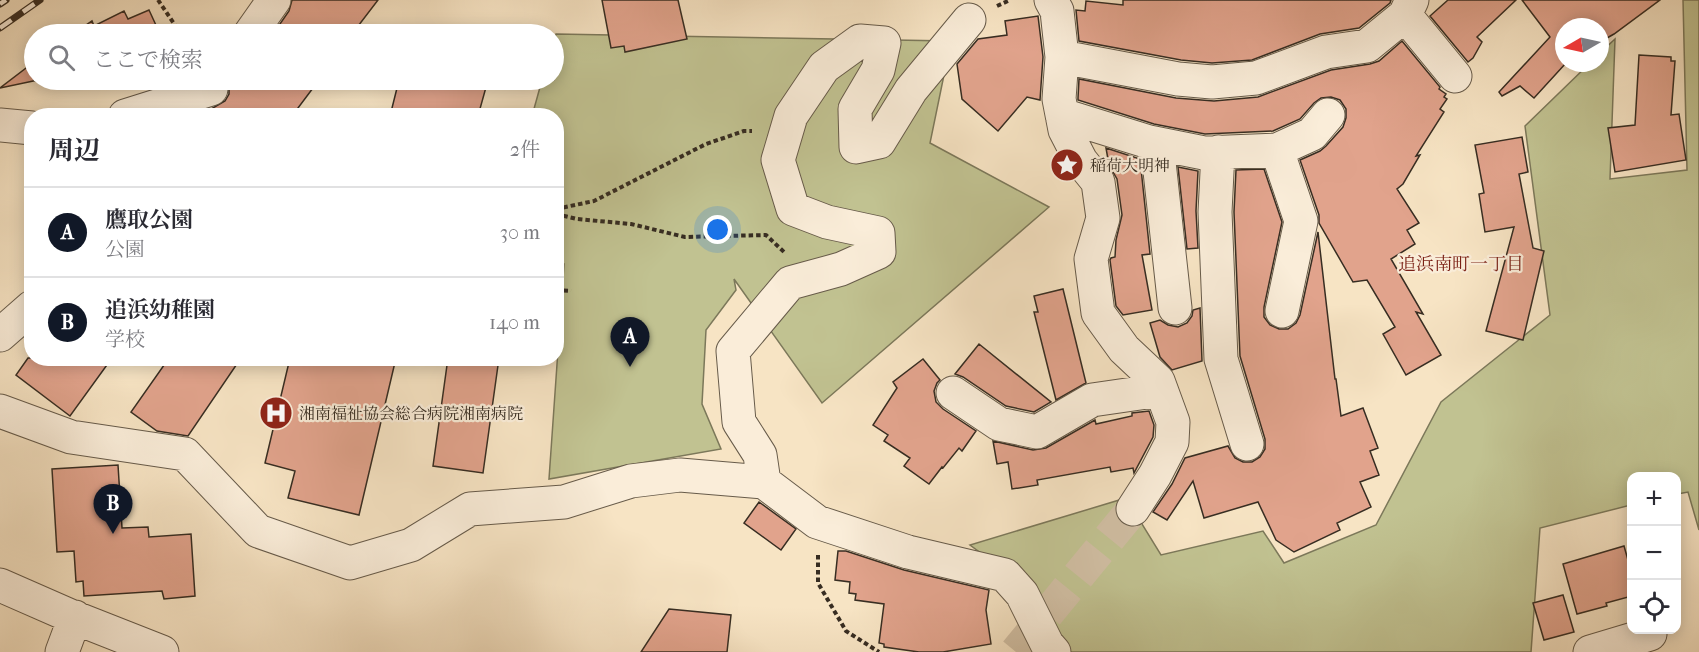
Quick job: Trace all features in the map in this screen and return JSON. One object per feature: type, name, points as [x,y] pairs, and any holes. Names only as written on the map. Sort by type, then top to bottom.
[{"type":"street","points":[[257,24],[274,0]]},
{"type":"street","points":[[1051,0],[1057,10],[1062,57],[1059,99],[1065,130],[1081,161],[1098,182],[1103,218],[1091,259],[1098,313],[1124,349],[1158,381],[1173,422],[1172,442],[1155,475],[1133,509]]},
{"type":"street","points":[[1062,57],[1178,79],[1212,82],[1256,78],[1326,52],[1367,46],[1409,7],[1455,76]]},
{"type":"street","points":[[764,482],[760,455],[739,422],[733,351],[790,283],[841,269],[879,252],[878,233],[827,222],[793,209],[778,160],[791,116],[824,67],[860,41],[884,43],[878,70],[855,109],[856,147],[879,142],[911,90],[969,20]]},
{"type":"street","points":[[147,108],[197,90]]},
{"type":"street","points":[[198,108],[210,90]]},
{"type":"street","points":[[1062,115],[1157,144],[1204,153],[1276,150],[1312,134],[1328,115]]},
{"type":"street","points":[[0,124],[24,127]]},
{"type":"street","points":[[1157,144],[1174,308]]},
{"type":"street","points":[[1276,150],[1301,221],[1282,311]]},
{"type":"street","points":[[1218,152],[1215,212],[1221,359],[1247,444]]},
{"type":"street","points":[[0,335],[24,314]]},
{"type":"street","points":[[953,393],[999,424],[1037,432],[1092,400],[1161,390]]},
{"type":"street","points":[[0,411],[71,437],[185,454],[258,531],[350,564],[411,544],[470,509],[564,502],[631,481],[680,475],[764,482],[817,522],[908,552],[1005,575],[1022,594],[1047,644],[1054,652]]},
{"type":"street","points":[[0,585],[162,652]]},
{"type":"street","points":[[62,652],[75,617]]},
{"type":"street","points":[[1590,652],[1650,634]]},
{"type":"path","points":[[158,0],[174,24]]},
{"type":"path","points":[[564,207],[594,201],[706,144],[744,132],[787,130]]},
{"type":"path","points":[[564,216],[631,224],[685,237],[766,235],[810,277]]},
{"type":"path","points":[[564,291],[571,291]]},
{"type":"path","points":[[817,522],[818,583],[846,631],[879,652]]},
{"type":"green space","points":[[1683,0],[1699,0],[1699,530],[1688,492],[1681,493],[1681,472],[1627,472],[1627,506],[1540,528],[1531,652],[1069,652],[1031,590],[970,545],[1126,498],[1161,555],[1263,531],[1284,563],[1376,525],[1441,402],[1550,315],[1525,126],[1581,72],[1609,72],[1609,45],[1615,39],[1610,179],[1687,170]]},
{"type":"green space","points":[[564,34],[951,41],[930,143],[1049,207],[822,403],[734,279],[736,290],[706,330],[702,404],[721,449],[549,479],[557,366],[564,366],[564,108],[534,108],[539,90],[564,90]]},
{"type":"building","points":[[292,0],[378,0],[360,24],[280,24],[289,11]]},
{"type":"building","points":[[602,0],[678,0],[687,39],[625,52],[624,46],[611,48]]},
{"type":"building","points":[[1123,0],[1391,0],[1359,28],[1320,34],[1252,60],[1212,63],[1181,60],[1079,41],[1076,10],[1085,11],[1086,1],[1123,5]]},
{"type":"building","points":[[1448,0],[1516,0],[1477,37],[1482,42],[1473,58],[1468,62],[1430,16]]},
{"type":"building","points":[[1522,0],[1660,0],[1609,37],[1609,18],[1555,18],[1555,72],[1558,72],[1534,98],[1520,86],[1502,96],[1499,92],[1550,37]]},
{"type":"building","points":[[149,10],[155,24],[98,24],[124,11],[128,19]]},
{"type":"building","points":[[1038,16],[1043,57],[1040,100],[1027,97],[998,131],[962,99],[957,64],[978,39],[1007,35],[1005,21]]},
{"type":"building","points":[[1402,41],[1440,87],[1439,89],[1446,94],[1444,97],[1447,99],[1440,109],[1444,112],[1416,156],[1420,155],[1403,184],[1397,189],[1419,223],[1407,230],[1415,244],[1391,259],[1423,314],[1416,312],[1441,355],[1406,375],[1383,334],[1395,327],[1367,280],[1353,282],[1319,223],[1319,215],[1300,160],[1320,151],[1343,127],[1346,109],[1340,100],[1331,97],[1321,98],[1300,119],[1273,131],[1205,134],[1154,124],[1078,100],[1079,79],[1176,98],[1214,101],[1258,97],[1331,70],[1379,61]]},
{"type":"building","points":[[1639,55],[1671,57],[1671,61],[1675,61],[1671,115],[1679,114],[1686,160],[1615,172],[1608,128],[1635,125]]},
{"type":"building","points":[[24,70],[24,83],[0,88]]},
{"type":"building","points":[[229,90],[312,90],[298,108],[213,108],[225,101]]},
{"type":"building","points":[[396,90],[485,90],[480,108],[392,108]]},
{"type":"building","points":[[1522,137],[1528,172],[1519,174],[1533,248],[1544,251],[1523,340],[1486,331],[1514,227],[1485,232],[1479,194],[1484,193],[1475,145]]},
{"type":"building","points":[[1106,148],[1140,159],[1150,254],[1142,255],[1152,310],[1123,315],[1116,306],[1110,260],[1115,257],[1116,240],[1122,215],[1117,179],[1109,165]]},
{"type":"building","points":[[1178,167],[1198,171],[1196,211],[1198,248],[1187,249]]},
{"type":"building","points":[[1264,169],[1282,222],[1264,307],[1264,317],[1270,325],[1279,329],[1288,329],[1296,323],[1300,315],[1318,232],[1341,416],[1363,408],[1378,448],[1370,451],[1379,475],[1360,482],[1371,507],[1337,523],[1340,530],[1294,552],[1276,540],[1258,502],[1204,518],[1193,481],[1167,520],[1153,512],[1172,484],[1185,458],[1228,446],[1235,458],[1243,462],[1252,462],[1260,457],[1265,449],[1265,439],[1240,356],[1234,212],[1236,170]]},
{"type":"building","points":[[1063,289],[1086,383],[1056,400],[1034,312],[1038,312],[1034,296]]},
{"type":"building","points":[[1200,308],[1202,361],[1172,370],[1160,357],[1150,323],[1160,320],[1178,327],[1187,323],[1193,310]]},
{"type":"building","points":[[979,344],[1051,402],[1034,412],[1006,406],[955,374]]},
{"type":"building","points":[[923,359],[940,380],[934,391],[936,402],[976,431],[962,451],[959,448],[929,484],[904,466],[910,458],[884,441],[888,435],[873,425],[897,388],[893,382]]},
{"type":"building","points":[[24,364],[24,366],[106,366],[70,416],[16,375]]},
{"type":"building","points":[[163,366],[236,366],[188,436],[157,431],[131,412]]},
{"type":"building","points":[[288,366],[394,366],[359,515],[288,498],[295,471],[265,463]]},
{"type":"building","points":[[447,366],[498,366],[483,473],[433,466]]},
{"type":"building","points":[[1149,411],[1154,425],[1153,437],[1134,473],[1133,468],[1111,472],[1110,467],[1037,480],[1038,485],[1012,489],[1008,462],[997,464],[993,441],[1033,450],[1046,448],[1095,420],[1096,424],[1132,416],[1132,413]]},
{"type":"building","points":[[118,465],[122,528],[148,527],[149,537],[191,534],[195,596],[164,599],[162,591],[84,596],[83,581],[76,582],[74,551],[57,552],[52,469]]},
{"type":"building","points":[[759,502],[796,529],[781,550],[744,523]]},
{"type":"building","points":[[1624,546],[1627,556],[1627,597],[1606,603],[1607,606],[1577,614],[1563,564]]},
{"type":"building","points":[[838,551],[846,551],[904,570],[989,590],[986,610],[991,644],[943,652],[919,652],[884,647],[884,644],[879,643],[884,604],[855,600],[856,594],[849,593],[850,582],[835,580]]},
{"type":"building","points":[[1563,595],[1574,632],[1544,640],[1533,603]]},
{"type":"building","points":[[669,609],[731,615],[727,652],[641,652]]},
{"type":"tunnel","points":[[1016,652],[1133,509]]},
{"type":"railway","points":[[0,4],[6,0]]},
{"type":"railway","points":[[0,28],[40,0]]},
{"type":"place","name":"稲荷大明神","points":[[1067,165]]},
{"type":"place","name":"鷹取公園","points":[[630,367]]},
{"type":"place","name":"湘南福祉協会総合病院湘南病院","points":[[276,413]]},
{"type":"place","name":"追浜幼稚園","points":[[113,534]]},
{"type":"district","name":"追浜南町一丁目","points":[[1461,264]]}]
